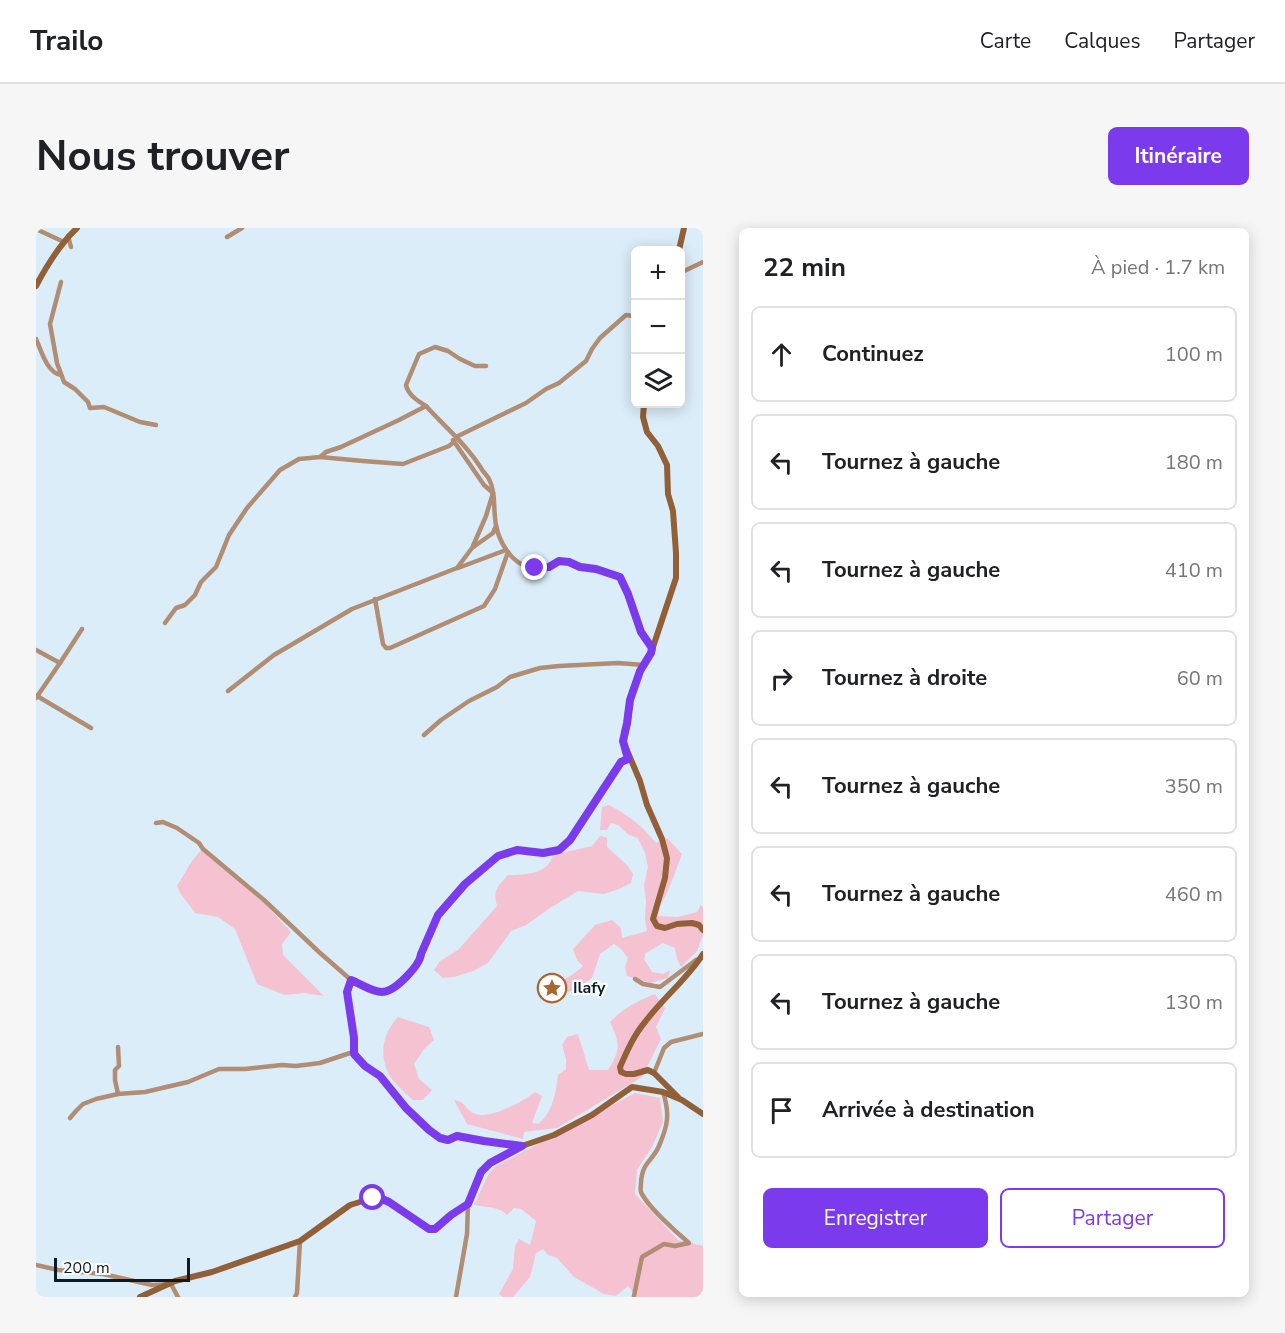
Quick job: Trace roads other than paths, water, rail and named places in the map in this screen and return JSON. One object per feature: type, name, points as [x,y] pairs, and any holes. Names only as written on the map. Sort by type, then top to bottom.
[{"type":"street","points":[[36,286],[52,258],[77,228]]},
{"type":"street","points":[[227,237],[242,228]]},
{"type":"street","points":[[680,246],[684,228]]},
{"type":"street","points":[[36,229],[66,239],[70,247]]},
{"type":"street","points":[[685,271],[703,262]]},
{"type":"street","points":[[61,282],[50,324],[64,382],[75,389],[88,402],[90,408],[104,407],[140,422],[156,425]]},
{"type":"street","points":[[165,623],[176,608],[185,605],[195,595],[201,582],[216,567],[229,535],[247,508],[280,470],[299,459],[320,457],[403,464],[449,446],[455,439],[559,383],[586,361],[600,338],[626,315],[631,316]]},
{"type":"street","points":[[36,339],[51,370],[56,375],[61,375]]},
{"type":"street","points":[[486,366],[475,366],[448,351],[435,347],[419,354],[406,385],[407,389],[476,459],[489,479],[493,493],[496,526],[507,551],[513,558],[527,567],[549,567],[559,561],[569,562],[620,577],[641,632],[652,648]]},
{"type":"street","points":[[320,457],[326,452],[426,406]]},
{"type":"street","points":[[156,823],[163,822],[189,836],[248,886],[351,980],[384,992],[392,989],[420,960],[438,915],[465,884],[498,856],[517,850],[543,853],[559,850],[570,840],[621,762],[628,759],[623,741],[630,700],[640,671],[651,653],[676,578],[673,511],[668,494],[667,465],[658,446],[647,432],[643,417],[644,408]]},
{"type":"street","points":[[457,568],[472,548],[493,493]]},
{"type":"street","points":[[472,548],[493,533],[496,526]]},
{"type":"street","points":[[228,691],[274,655],[352,609],[507,551]]},
{"type":"street","points":[[375,599],[383,644],[386,648],[390,648],[484,606],[495,589],[507,551]]},
{"type":"street","points":[[82,629],[37,697],[91,728]]},
{"type":"street","points":[[36,650],[60,663]]},
{"type":"street","points":[[424,735],[469,701],[497,687],[510,677],[540,668],[559,666],[618,663],[644,665]]},
{"type":"street","points":[[626,752],[640,781],[667,858],[665,878],[653,919],[657,926],[665,928],[692,923],[699,925],[703,930]]},
{"type":"street","points":[[635,979],[643,984],[660,987],[702,955]]},
{"type":"street","points":[[702,955],[643,1024],[620,1067],[621,1072],[626,1074],[648,1070],[654,1073],[682,1100],[703,1114]]},
{"type":"street","points":[[351,980],[347,992],[354,1054],[365,1066],[380,1076],[406,1108],[440,1138],[448,1140],[457,1136],[522,1146]]},
{"type":"street","points":[[654,1073],[664,1048],[671,1042],[703,1034]]},
{"type":"street","points":[[118,1047],[115,1080],[118,1094]]},
{"type":"street","points":[[70,1118],[83,1104],[96,1099],[118,1094],[145,1092],[188,1082],[219,1069],[296,1066],[320,1063],[350,1053],[354,1054]]},
{"type":"street","points":[[456,1297],[467,1234],[468,1204],[481,1172],[490,1163],[522,1146],[554,1135],[592,1114],[632,1087],[663,1092],[682,1100]]},
{"type":"street","points":[[634,1296],[642,1257],[664,1244],[675,1246],[689,1243],[658,1213],[641,1190],[642,1171],[658,1148],[667,1123],[668,1107],[663,1092]]},
{"type":"street","points":[[170,1297],[175,1281],[212,1272],[300,1241],[350,1205],[366,1199],[382,1199],[389,1202],[429,1229],[435,1229],[468,1204]]},
{"type":"street","points":[[295,1297],[300,1241]]},
{"type":"street","points":[[36,1265],[103,1274],[172,1287]]},
{"type":"street","points":[[140,1297],[172,1287]]},
{"type":"street","points":[[172,1287],[178,1297]]},
{"type":"place","name":"Ilafy","points":[[552,988]]}]
